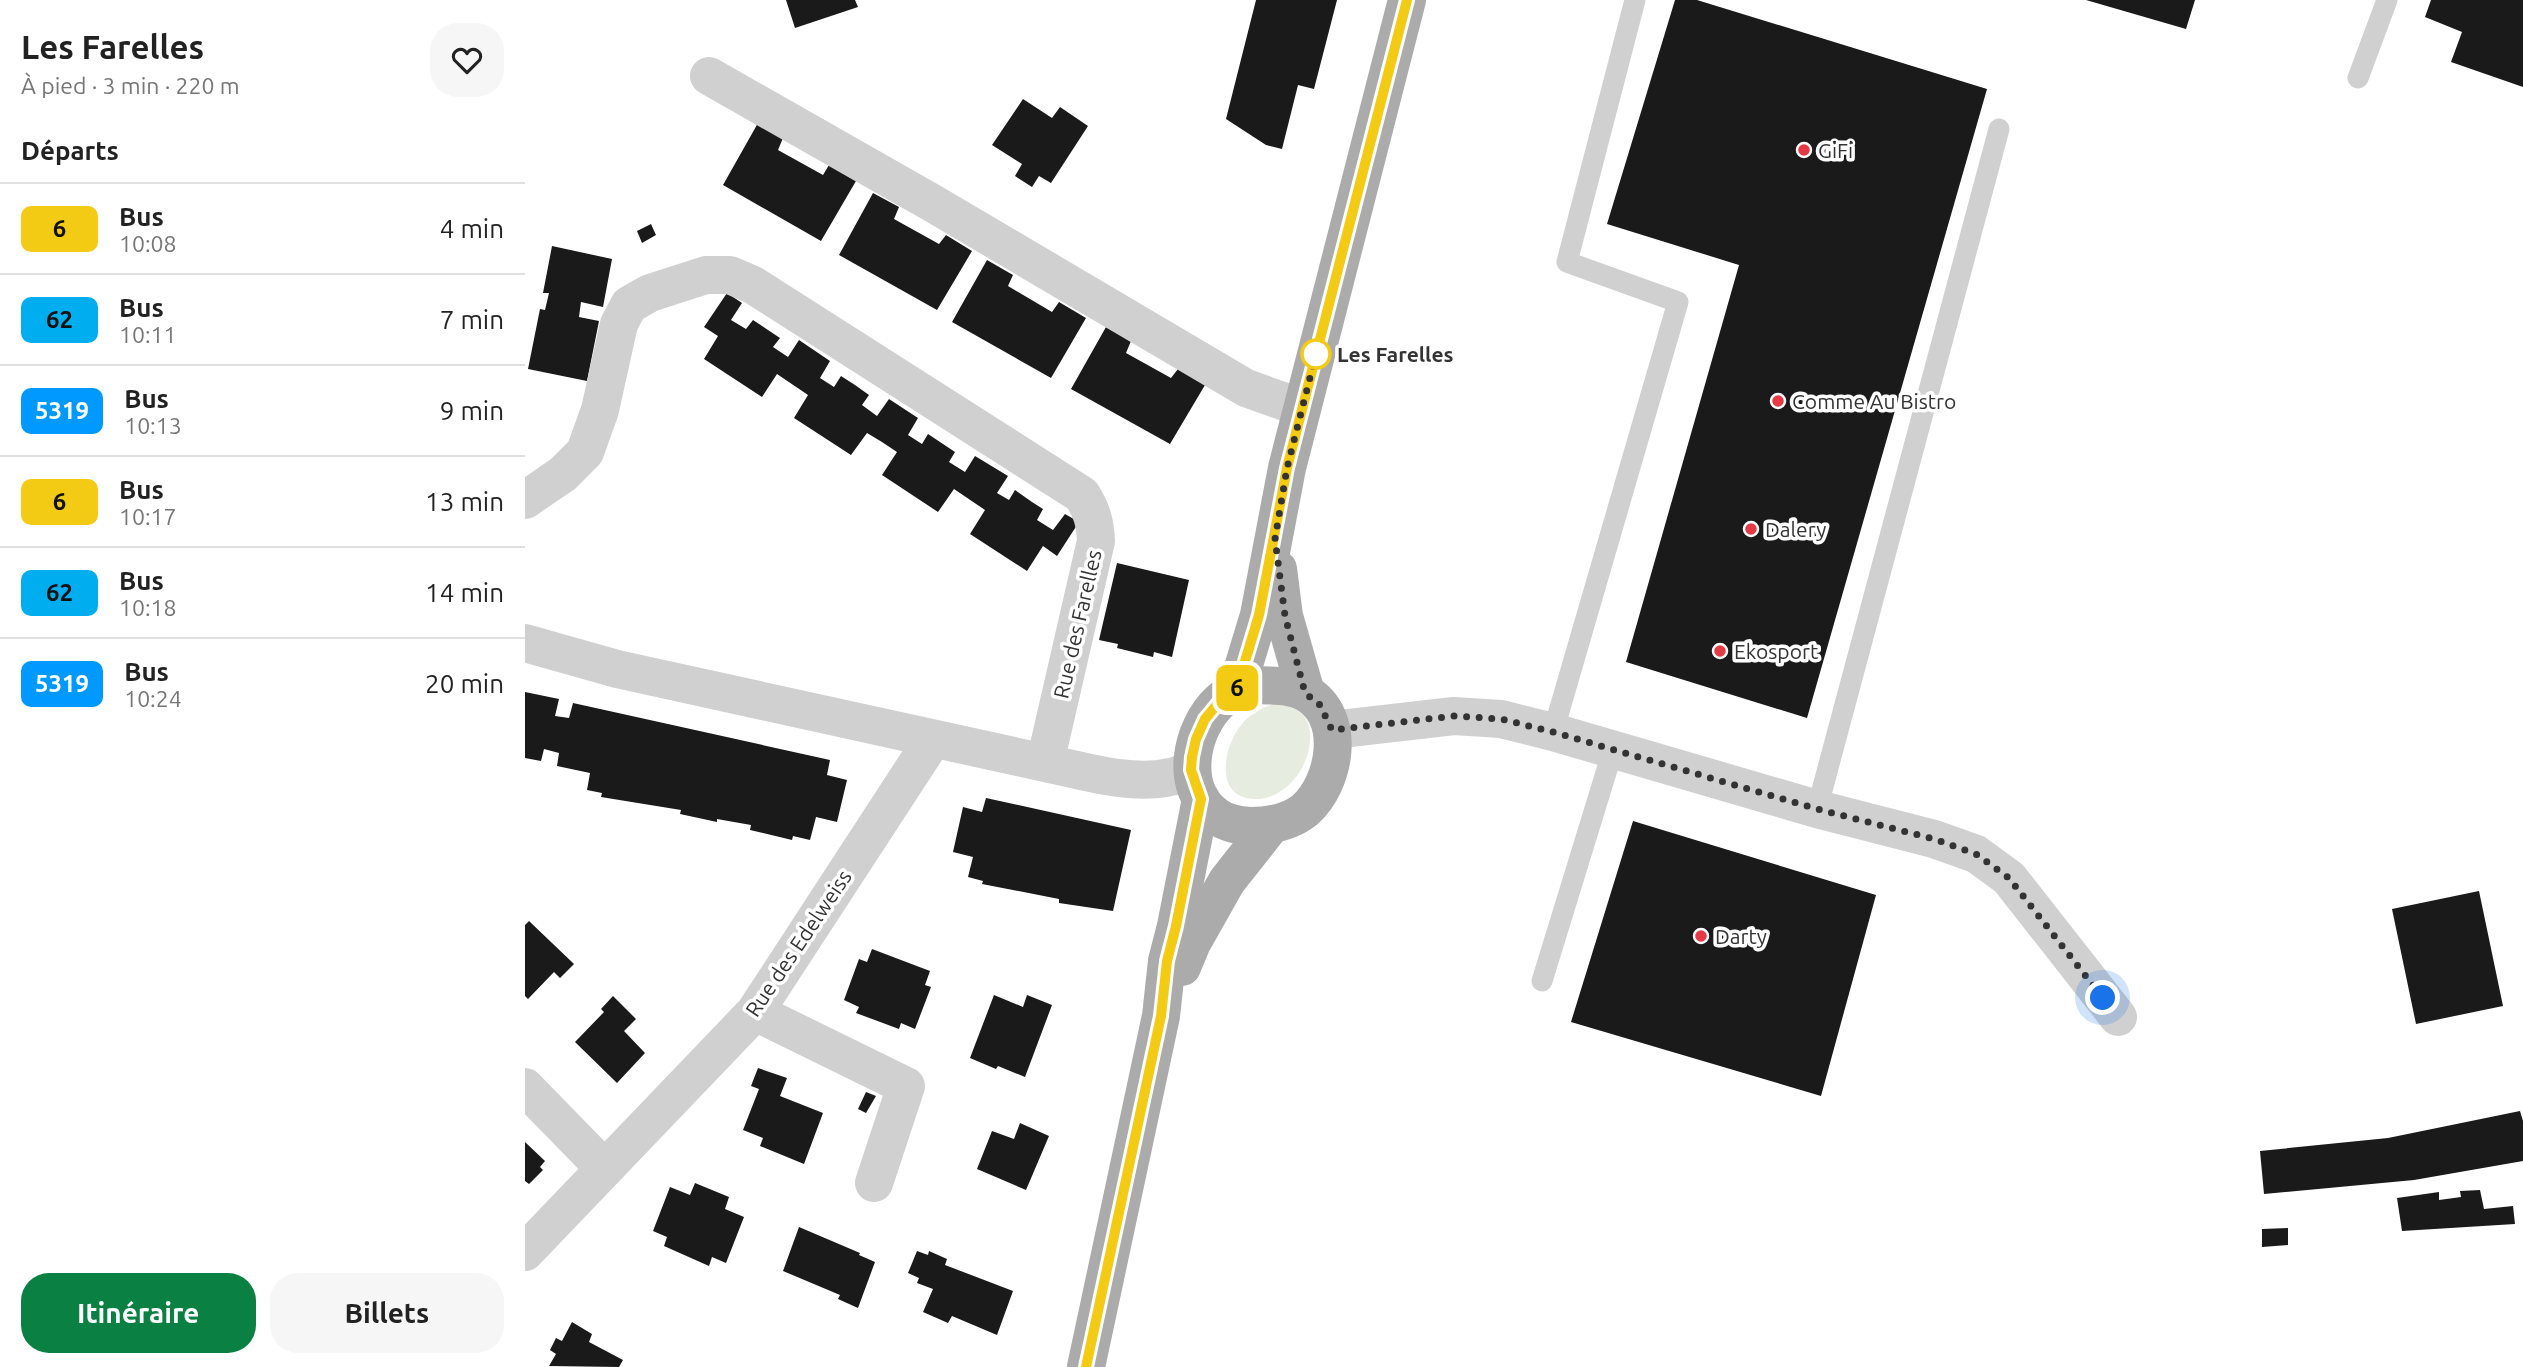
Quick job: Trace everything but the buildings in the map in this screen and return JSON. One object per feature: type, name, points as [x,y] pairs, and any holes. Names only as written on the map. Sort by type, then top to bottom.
[{"type":"main road","points":[[1236,691],[1259,615],[1287,468],[1407,0]]},
{"type":"main road","points":[[1275,539],[1285,616],[1305,693]]},
{"type":"main road","points":[[1086,1367],[1161,1016],[1167,961],[1179,915],[1196,784],[1196,739],[1205,719],[1220,701],[1236,691],[1259,685],[1285,686],[1305,693],[1320,705],[1332,730],[1332,751],[1325,783],[1304,811],[1290,819],[1272,824],[1237,825],[1223,821],[1211,812],[1196,784]]},
{"type":"main road","points":[[1161,1016],[1192,943],[1227,881],[1272,824]]},
{"type":"street","points":[[709,76],[935,204],[1246,388],[1302,408]]},
{"type":"street","name":"Rue des Farelles","points":[[525,500],[563,474],[585,452],[600,410],[619,324],[629,305],[650,293],[706,275],[730,275],[753,285],[1082,495],[1089,506],[1095,519],[1096,541],[1045,763]]},
{"type":"street","points":[[525,643],[617,669],[1045,763],[1105,775],[1147,779],[1170,777],[1196,784]]},
{"type":"street","points":[[1332,730],[1454,716],[1501,719],[1817,809],[1934,839],[1976,854],[2009,878],[2119,1017]]},
{"type":"street","name":"Rue des Edelweiss","points":[[525,1252],[755,1012],[933,739]]},
{"type":"street","points":[[755,1012],[906,1086],[874,1183]]},
{"type":"street","points":[[525,1087],[605,1168]]},
{"type":"lane","points":[[1553,732],[1678,302],[1567,262],[1635,0]]},
{"type":"lane","points":[[2358,78],[2387,0]]},
{"type":"lane","points":[[1817,809],[1999,129]]},
{"type":"lane","points":[[1542,981],[1613,750]]},
{"type":"shaded area","points":[[1273,704],[1293,707],[1305,718],[1310,733],[1309,751],[1302,769],[1290,784],[1274,795],[1255,799],[1242,796],[1233,790],[1227,781],[1230,745],[1235,733],[1245,721]]},
{"type":"bus line","name":"6","points":[[1086,1367],[1161,1016],[1167,961],[1201,799],[1191,770],[1196,739],[1205,719],[1220,701],[1236,691],[1259,615],[1287,468],[1407,0]]},
{"type":"place","name":"GiFi","points":[[1804,150]]},
{"type":"place","name":"Les Farelles","points":[[1316,354]]},
{"type":"place","name":"Comme Au Bistro","points":[[1778,401]]},
{"type":"place","name":"Dalery","points":[[1751,529]]},
{"type":"place","name":"Ekosport","points":[[1720,651]]},
{"type":"place","name":"Darty","points":[[1701,936]]},
{"type":"route","points":[[1316,354],[1287,468],[1275,539],[1285,616],[1305,693],[1320,705],[1332,730],[1454,716],[1501,719],[1817,809],[1934,839],[1976,854],[2009,878],[2103,998]]}]
